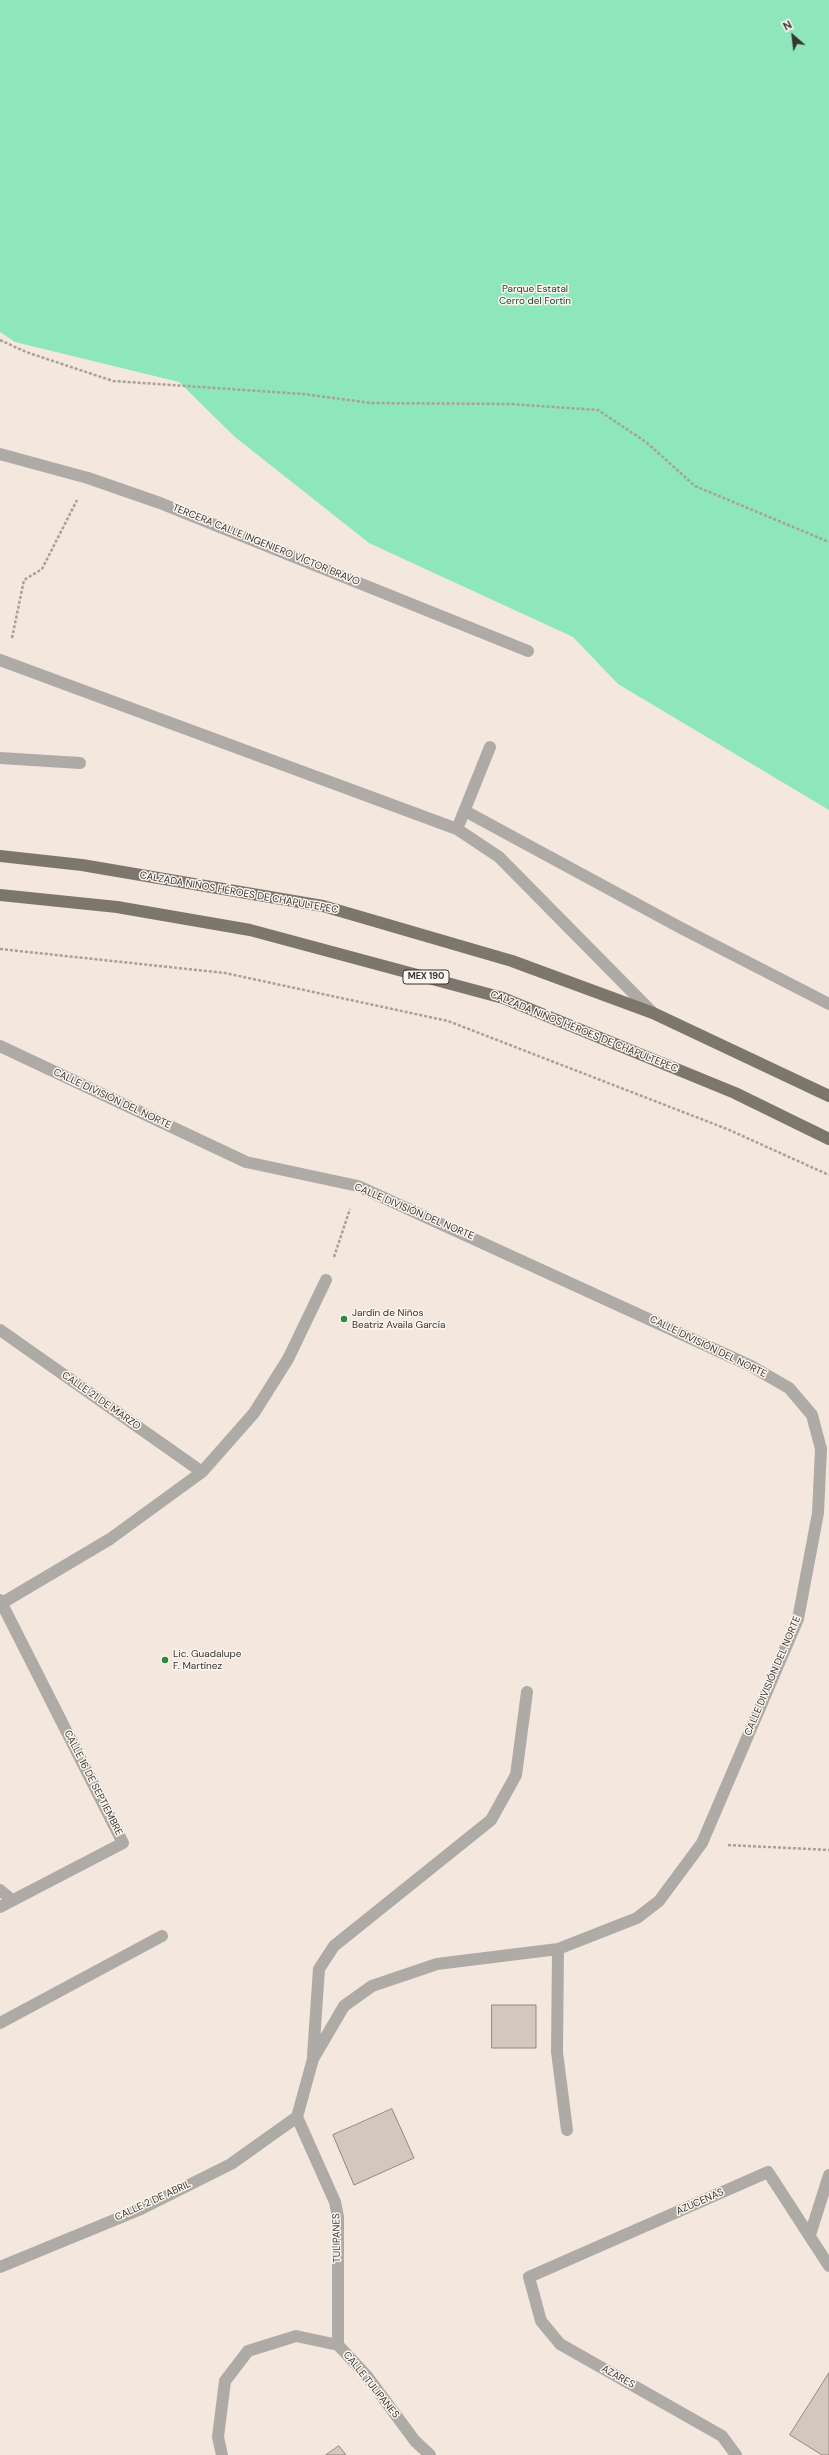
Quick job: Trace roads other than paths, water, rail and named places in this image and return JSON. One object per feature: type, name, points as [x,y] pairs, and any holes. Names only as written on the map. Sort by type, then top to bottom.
[{"type":"main road","name":"CALZADA NIÑOS HÉROES DE CHAPULTEPEC","points":[[0,856],[82,865],[323,906],[512,961],[652,1013],[829,1096]]},
{"type":"main road","name":"CALZADA NIÑOS HÉROES DE CHAPULTEPEC","points":[[0,895],[117,907],[250,930],[503,998],[736,1093],[829,1139]]},
{"type":"street","name":"TERCERA CALLE INGENIERO VÍCTOR BRAVO","points":[[0,454],[88,478],[168,506],[528,651]]},
{"type":"street","points":[[4,661],[457,829],[500,857],[652,1013]]},
{"type":"street","points":[[457,829],[490,747]]},
{"type":"street","points":[[0,758],[80,763]]},
{"type":"street","points":[[465,811],[681,928],[829,1004]]},
{"type":"street","name":"CALLE DIVISIÓN DEL NORTE","points":[[0,1046],[246,1162],[358,1186],[751,1366],[788,1388],[812,1415],[821,1448],[818,1513],[798,1619],[702,1844],[659,1901],[637,1918],[558,1949],[437,1964],[372,1986],[344,2006],[313,2060],[297,2116]]},
{"type":"street","points":[[1,1602],[110,1539],[202,1472],[254,1413],[288,1359],[326,1280]]},
{"type":"street","name":"CALLE 21 DE MARZO","points":[[0,1330],[202,1472]]},
{"type":"street","name":"CALLE 16 DE SEPTIEMBRE","points":[[0,1907],[123,1843],[1,1602]]},
{"type":"street","points":[[313,2060],[319,1969],[334,1946],[492,1820],[516,1775],[527,1692]]},
{"type":"street","points":[[0,1890],[12,1900]]},
{"type":"street","points":[[0,2023],[162,1936]]},
{"type":"street","points":[[558,1949],[557,2052],[568,2130]]},
{"type":"street","name":"CALLE 2 DE ABRIL","points":[[0,2267],[141,2209],[224,2167],[297,2116]]},
{"type":"street","name":"TULIPANES","points":[[297,2116],[335,2202],[338,2217],[338,2345]]},
{"type":"street","name":"AZUCENAS","points":[[529,2277],[768,2172],[810,2234],[829,2266]]},
{"type":"street","points":[[810,2234],[829,2175]]},
{"type":"street","name":"AZARES","points":[[529,2277],[541,2321],[560,2344],[722,2436],[736,2455]]},
{"type":"street","name":"CALLE TULIPANES","points":[[222,2455],[218,2437],[225,2381],[248,2351],[296,2336],[338,2345],[366,2376],[415,2441],[430,2455]]},
{"type":"place","name":"Jardín de Niños Beatriz Availa García","points":[[344,1319]]},
{"type":"place","name":"Lic. Guadalupe F. Martínez","points":[[165,1660]]},
{"type":"park label","name":"Parque Estatal Cerro del Fortín","points":[[535,294]]}]
